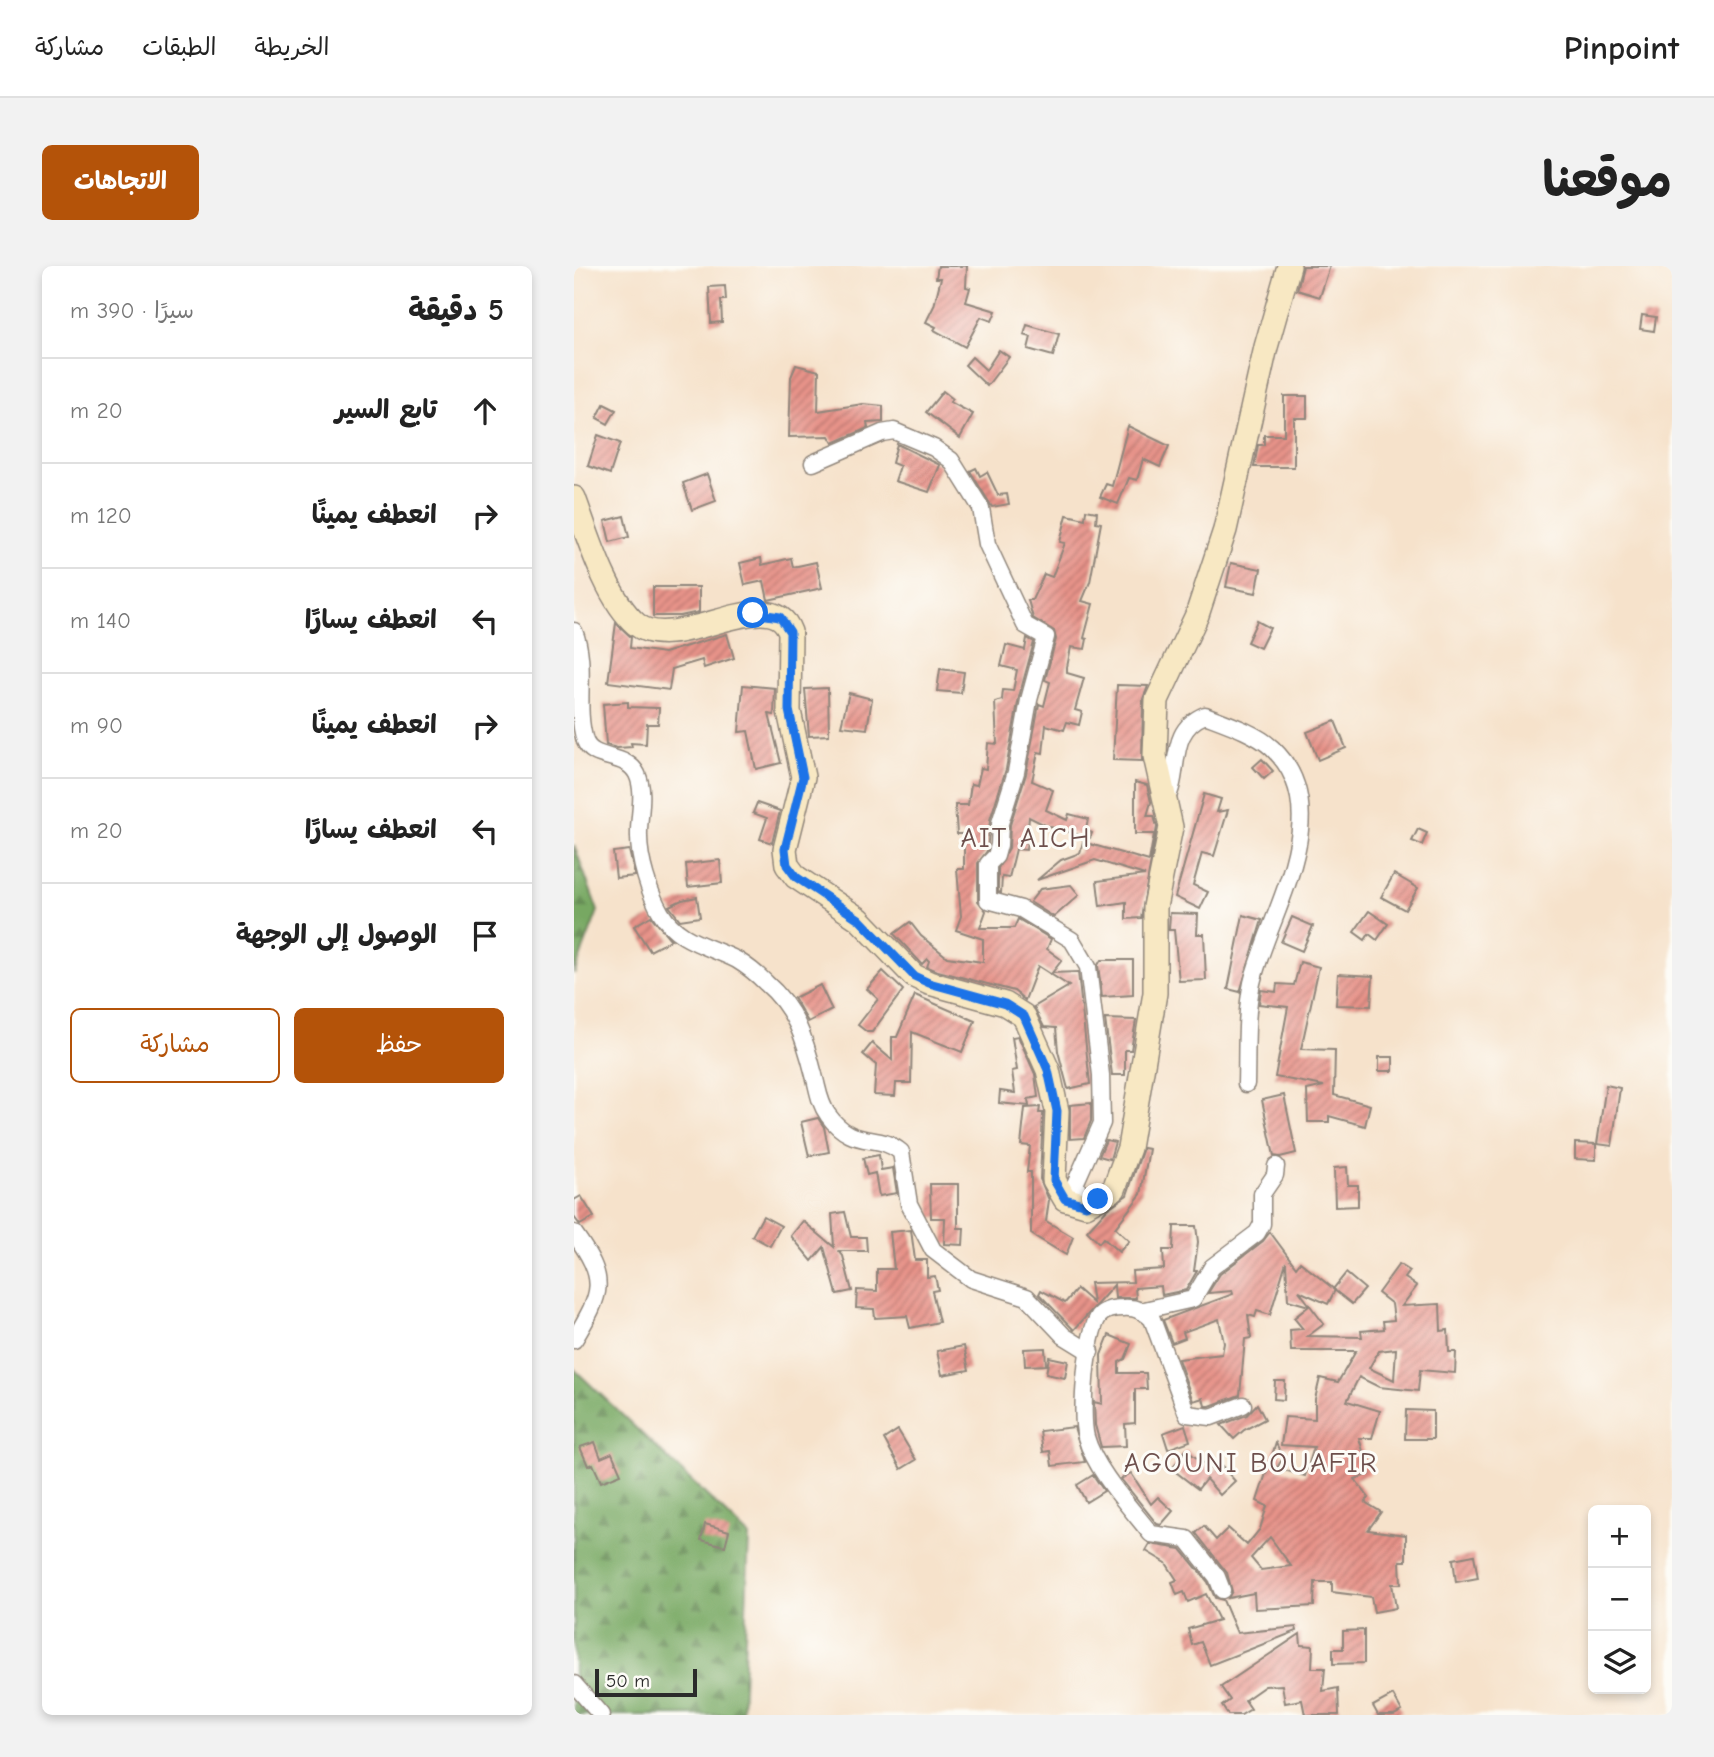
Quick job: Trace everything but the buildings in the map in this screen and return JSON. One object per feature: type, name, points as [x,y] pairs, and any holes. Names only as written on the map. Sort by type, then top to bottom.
[{"type":"main road","points":[[574,498],[618,604],[637,624],[648,631],[663,633],[753,613],[772,613],[786,622],[790,632],[789,710],[803,777],[785,849],[787,865],[796,877],[859,919],[914,976],[929,983],[1005,1004],[1024,1016],[1048,1070],[1057,1111],[1054,1180],[1065,1199],[1086,1205],[1114,1189],[1129,1148],[1155,993],[1155,907],[1171,827],[1155,756],[1157,701],[1197,615],[1226,530],[1266,347],[1289,266]]},
{"type":"street","points":[[813,463],[883,433],[894,431],[934,448],[951,460],[981,508],[988,544],[1025,625],[1046,637],[1029,700],[1016,772],[1000,823],[999,845],[996,856],[988,864],[987,892],[988,900],[993,904],[1009,904],[1021,909],[1072,940],[1088,967],[1101,1075],[1102,1123],[1075,1184],[1086,1205]]},
{"type":"street","points":[[574,631],[580,646],[578,695],[586,743],[595,752],[627,761],[637,774],[641,794],[639,839],[646,874],[661,912],[673,929],[695,943],[737,961],[786,1002],[807,1045],[818,1097],[827,1114],[843,1132],[859,1140],[893,1146],[901,1152],[909,1204],[933,1250],[958,1272],[971,1279],[1027,1297],[1065,1336],[1090,1352]]},
{"type":"street","points":[[1166,800],[1172,789],[1175,752],[1192,720],[1205,715],[1270,745],[1294,778],[1299,823],[1295,865],[1252,984],[1246,1084]]},
{"type":"street","points":[[1140,1311],[1193,1299],[1212,1267],[1258,1233],[1262,1224],[1262,1194],[1275,1175],[1276,1166]]},
{"type":"street","points":[[574,1233],[599,1275],[600,1287],[589,1315],[574,1340]]},
{"type":"street","points":[[1222,1590],[1217,1577],[1187,1539],[1151,1534],[1092,1454],[1083,1423],[1082,1396],[1100,1315],[1110,1308],[1129,1307],[1152,1319],[1187,1414],[1211,1417],[1243,1405]]},
{"type":"street","points":[[574,1684],[601,1715]]},
{"type":"green space","points":[[574,845],[598,911],[574,974]]},
{"type":"green space","points":[[574,1369],[749,1536],[742,1715],[574,1715]]},
{"type":"district","name":"AIT AICH","points":[[1026,837]]},
{"type":"district","name":"AGOUNI BOUAFIR","points":[[1251,1462]]},
{"type":"route","points":[[753,613],[772,613],[780,617],[786,622],[790,632],[787,681],[789,710],[803,777],[800,799],[785,849],[787,865],[796,877],[859,919],[914,976],[929,983],[982,995],[1005,1004],[1024,1016],[1048,1070],[1057,1111],[1054,1180],[1058,1191],[1065,1199],[1086,1205],[1098,1199]]}]
